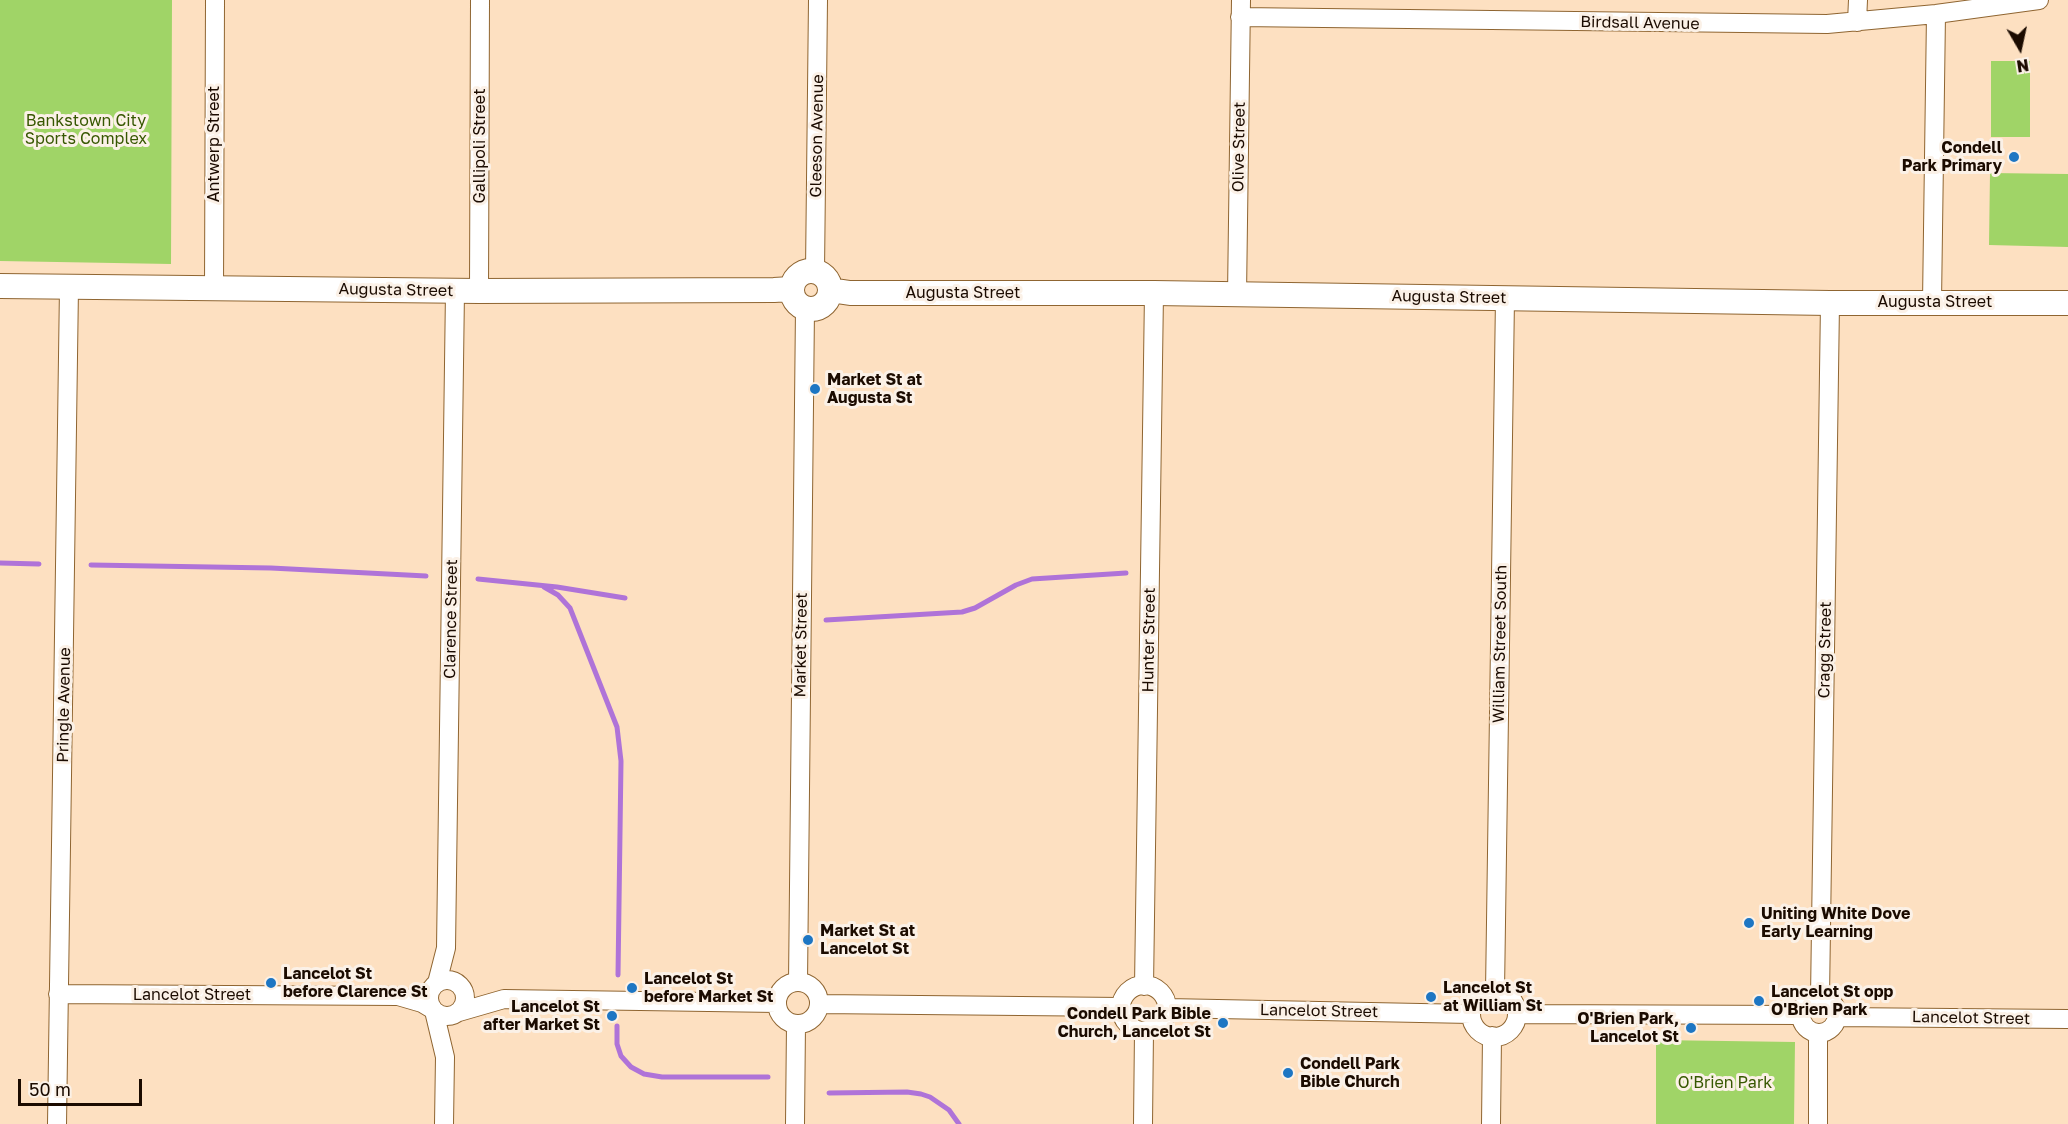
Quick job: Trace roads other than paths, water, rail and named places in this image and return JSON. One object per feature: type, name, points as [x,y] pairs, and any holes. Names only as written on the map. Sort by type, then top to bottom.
[{"type":"street","name":"Antwerp Street","points":[[214,289],[215,0]]},
{"type":"street","name":"Gallipoli Street","points":[[479,291],[480,0]]},
{"type":"street","name":"Gleeson Avenue","points":[[818,0],[822,281]]},
{"type":"street","points":[[1857,22],[1858,0]]},
{"type":"street","name":"Birdsall Avenue","points":[[1240,8],[1565,22],[1827,24],[1936,14],[2039,0]]},
{"type":"street","name":"Olive Street","points":[[1237,294],[1240,8]]},
{"type":"street","points":[[1932,302],[1936,14]]},
{"type":"street","points":[[802,273],[822,281],[827,300],[820,307],[798,298],[793,282],[802,273]]},
{"type":"street","name":"Augusta Street","points":[[822,281],[850,293],[1237,294],[1830,303],[2068,303]]},
{"type":"street","name":"Augusta Street","points":[[0,286],[479,291],[798,298]]},
{"type":"street","name":"Pringle Avenue","points":[[57,1124],[69,287]]},
{"type":"street","name":"Clarence Street","points":[[436,984],[446,948],[455,291]]},
{"type":"street","name":"Hunter Street","points":[[1144,986],[1154,294]]},
{"type":"street","name":"Market Street","points":[[798,298],[798,982]]},
{"type":"street","name":"William Street South","points":[[1495,991],[1505,298]]},
{"type":"street","name":"Cragg Street","points":[[1820,997],[1830,303]]},
{"type":"street","name":"Clarence Street","points":[[446,948],[460,985]]},
{"type":"street","points":[[444,1124],[445,1058],[429,996],[436,984],[449,980],[504,999],[777,1003]]},
{"type":"street","points":[[798,982],[809,986],[814,991],[819,1004],[812,1019],[796,1024],[783,1017],[778,1011],[777,1003],[785,987],[798,982]]},
{"type":"street","name":"Lancelot Street","points":[[398,996],[436,984]]},
{"type":"street","points":[[445,1058],[458,1013],[466,998],[460,985]]},
{"type":"street","points":[[1144,986],[1158,990],[1166,1001],[1167,1008],[1163,1022],[1158,1027],[1144,1031],[1130,1026],[1122,1015],[1121,1008],[1126,994],[1144,986]]},
{"type":"street","points":[[1495,991],[1508,996],[1513,1001],[1517,1014],[1515,1022],[1506,1033],[1492,1036],[1485,1035],[1475,1027],[1471,1014],[1476,1000],[1481,995],[1495,991]]},
{"type":"street","name":"Lancelot Street","points":[[58,994],[398,996],[422,1003],[433,1010]]},
{"type":"street","points":[[1820,997],[1833,1003],[1837,1017],[1833,1027],[1818,1033],[1806,1028],[1801,1015],[1809,1000],[1820,997]]},
{"type":"street","points":[[433,1010],[446,1016],[504,999]]},
{"type":"street","points":[[819,1004],[1121,1008]]},
{"type":"street","name":"Lancelot Street","points":[[1167,1008],[1471,1014]]},
{"type":"street","points":[[1517,1014],[1801,1015]]},
{"type":"street","name":"Lancelot Street","points":[[1837,1017],[2068,1019]]},
{"type":"street","points":[[795,1124],[796,1024]]},
{"type":"street","points":[[1143,1124],[1144,1031]]},
{"type":"street","points":[[1818,1033],[1818,1124]]},
{"type":"street","points":[[1491,1124],[1492,1036]]},
{"type":"waterway","points":[[0,563],[39,564]]},
{"type":"waterway","points":[[91,565],[271,568],[426,576]]},
{"type":"waterway","points":[[826,620],[962,612],[975,608],[1016,585],[1032,579],[1126,573]]},
{"type":"waterway","points":[[478,579],[557,587],[625,598]]},
{"type":"waterway","points":[[544,587],[558,595],[570,608],[617,727],[621,761],[618,975]]},
{"type":"waterway","points":[[617,1026],[617,1044],[621,1056],[631,1067],[644,1074],[662,1077],[768,1077]]},
{"type":"waterway","points":[[829,1093],[907,1092],[921,1094],[930,1097],[949,1110],[959,1124]]},
{"type":"place","name":"Condell Park Primary","points":[[2014,157]]},
{"type":"place","name":"Market St at Augusta St","points":[[815,389]]},
{"type":"place","name":"Uniting White Dove Early Learning","points":[[1749,923]]},
{"type":"place","name":"Market St at Lancelot St","points":[[808,940]]},
{"type":"place","name":"Lancelot St before Clarence St","points":[[271,983]]},
{"type":"place","name":"Lancelot St before Market St","points":[[632,988]]},
{"type":"place","name":"Lancelot St at William St","points":[[1431,997]]},
{"type":"place","name":"Lancelot St opp O'Brien Park","points":[[1759,1001]]},
{"type":"place","name":"Lancelot St after Market St","points":[[612,1016]]},
{"type":"place","name":"Condell Park Bible Church, Lancelot St","points":[[1223,1023]]},
{"type":"place","name":"O'Brien Park, Lancelot St","points":[[1691,1028]]},
{"type":"place","name":"Condell Park Bible Church","points":[[1288,1073]]},
{"type":"park label","name":"Bankstown City Sports Complex","points":[[86,130]]},
{"type":"park label","name":"O'Brien Park","points":[[1725,1083]]}]
